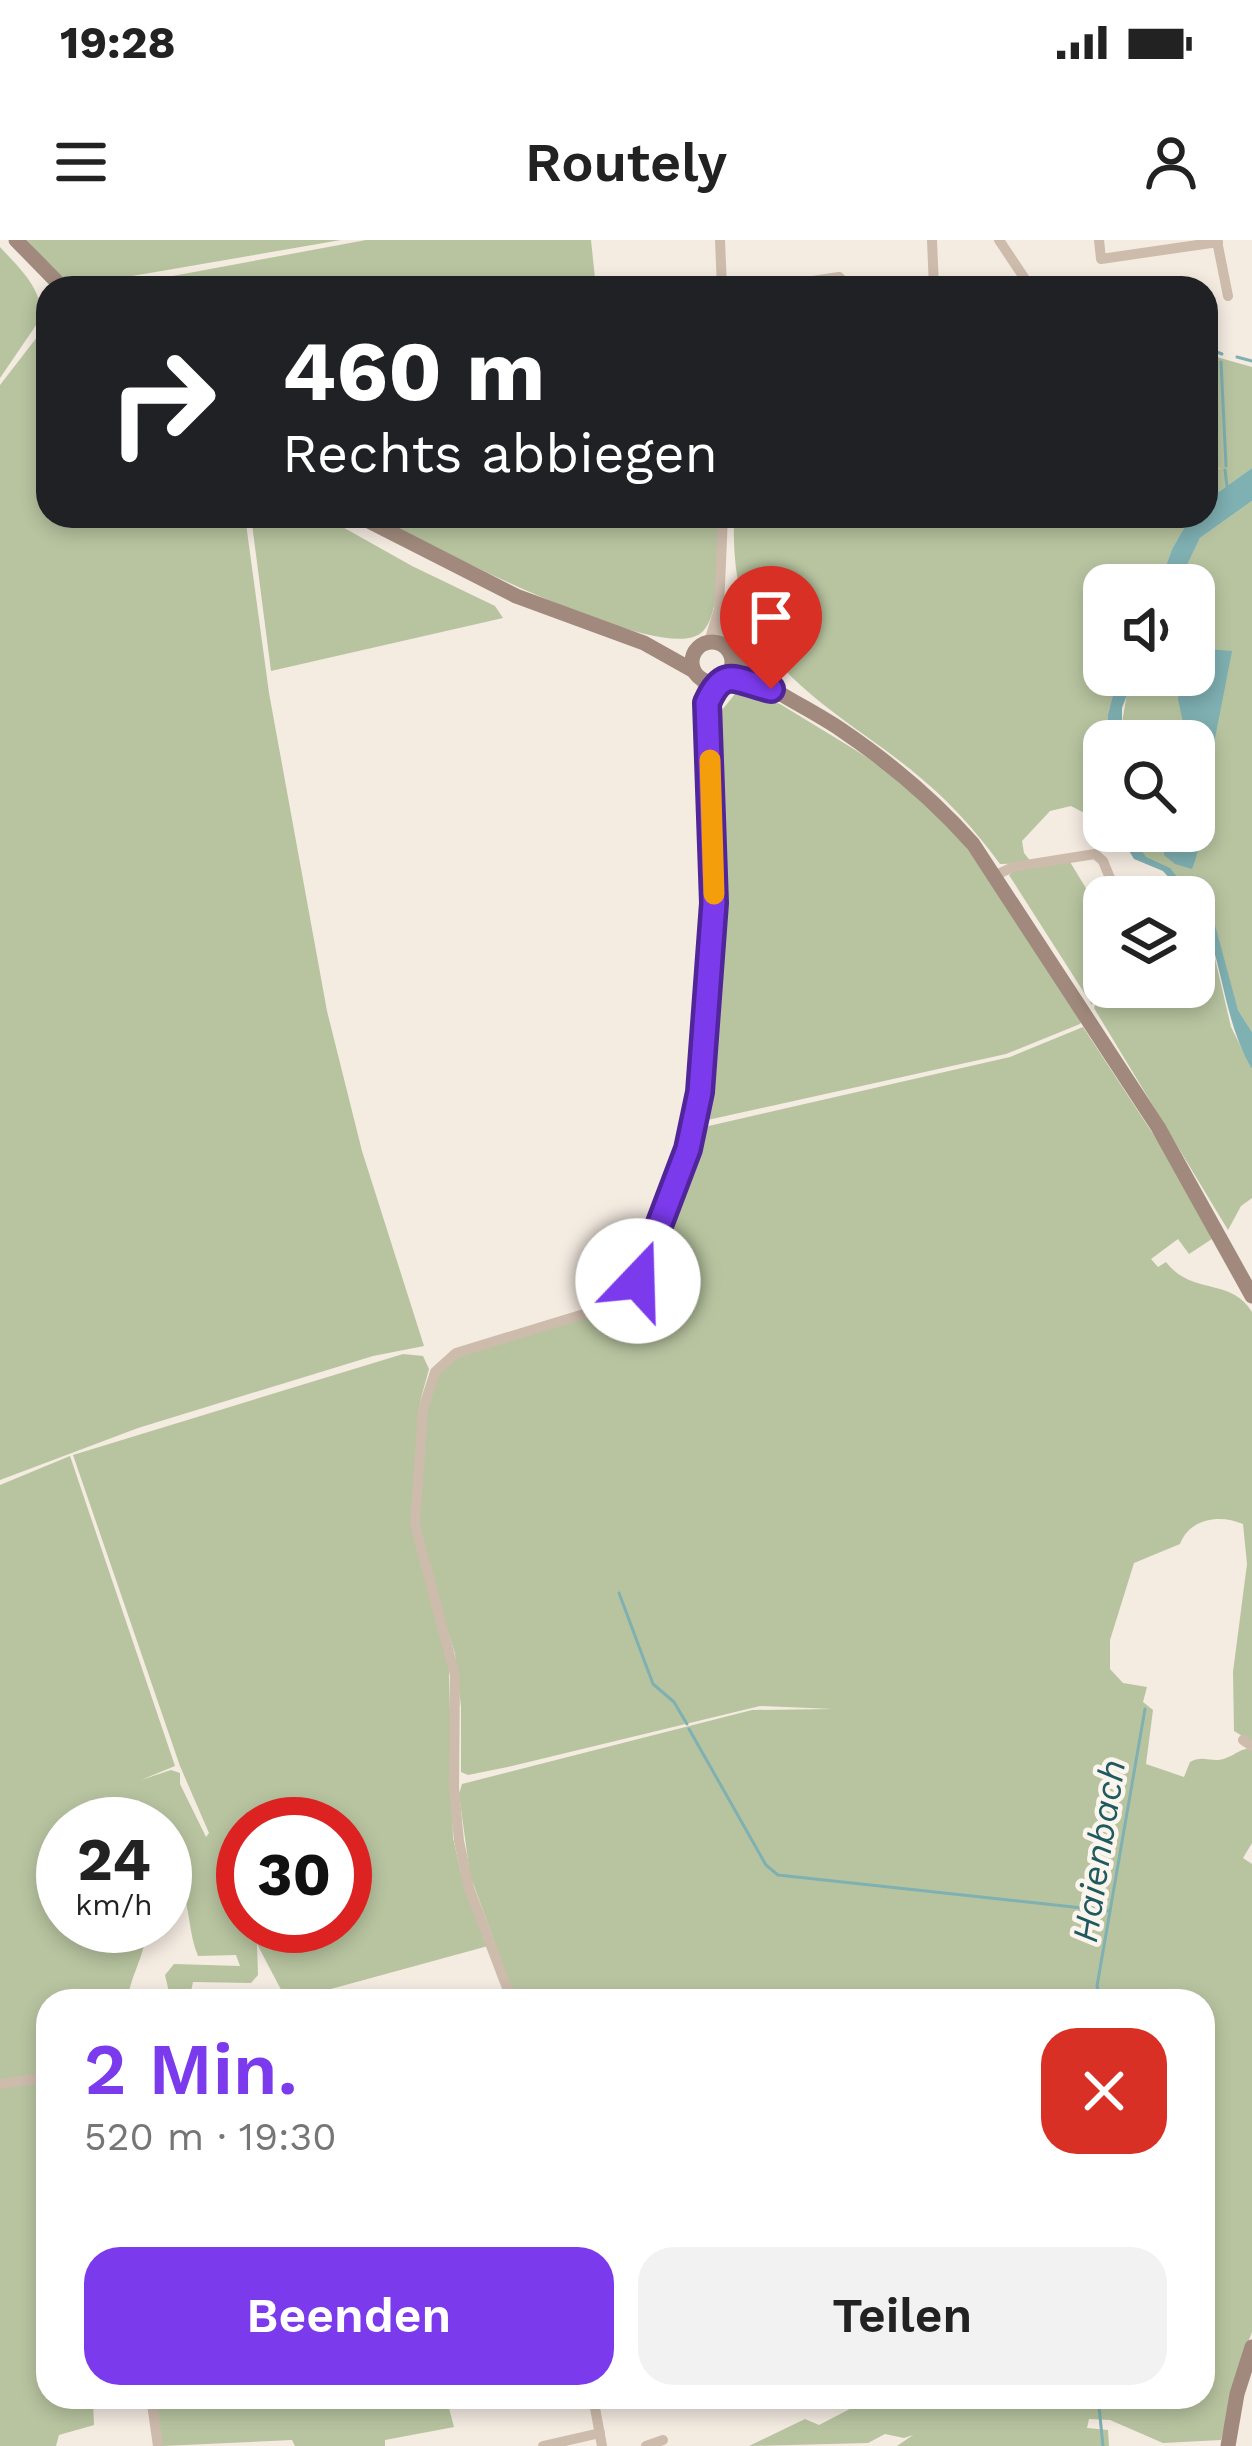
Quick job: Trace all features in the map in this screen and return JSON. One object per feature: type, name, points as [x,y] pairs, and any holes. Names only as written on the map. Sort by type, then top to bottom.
[{"type":"main road","points":[[16,240],[51,276]]},
{"type":"main road","points":[[383,528],[516,596],[644,644],[709,678],[771,689]]},
{"type":"main road","points":[[644,644],[715,649],[841,730],[912,783],[955,824],[996,875],[1158,1127],[1252,1296]]},
{"type":"main road","points":[[709,678],[692,659],[715,649]]},
{"type":"main road","points":[[709,678],[731,669],[715,649]]},
{"type":"main road","points":[[1228,2446],[1252,2347]]},
{"type":"street","points":[[720,240],[722,276]]},
{"type":"street","points":[[932,240],[934,276]]},
{"type":"street","points":[[999,240],[1023,276]]},
{"type":"street","points":[[1099,240],[1101,259],[1217,241],[1228,296]]},
{"type":"street","points":[[715,649],[722,528]]},
{"type":"street","points":[[507,1989],[460,1852],[454,1800],[455,1675],[418,1545],[414,1497],[424,1399],[435,1372],[467,1347],[598,1311],[627,1294],[642,1273],[688,1149],[703,1074],[713,921],[709,678]]},
{"type":"street","points":[[996,875],[1013,867],[1095,854],[1109,876]]},
{"type":"street","points":[[0,2084],[36,2079]]},
{"type":"street","points":[[153,2409],[158,2446]]},
{"type":"street","points":[[543,2446],[601,2439],[595,2409]]},
{"type":"street","points":[[646,2446],[663,2440]]},
{"type":"green space","points":[[27,240],[341,240],[132,276],[59,276]]},
{"type":"green space","points":[[366,240],[591,240],[595,276],[172,276]]},
{"type":"green space","points":[[0,247],[34,288],[36,325],[0,378]]},
{"type":"green space","points":[[36,338],[36,528],[247,528],[269,693],[327,1011],[362,1151],[424,1346],[373,1356],[138,1428],[0,1480],[0,385]]},
{"type":"green space","points":[[1218,357],[1252,367],[1252,468],[1218,492],[1218,469],[1222,468],[1218,468]]},
{"type":"green space","points":[[1252,501],[1252,1032],[1238,1010],[1215,939],[1215,876],[1171,876],[1140,852],[1215,852],[1215,720],[1122,720],[1126,696],[1215,696],[1215,564],[1187,564],[1200,538]]},
{"type":"green space","points":[[253,528],[344,528],[495,606],[503,618],[271,671]]},
{"type":"green space","points":[[398,528],[718,528],[713,611],[701,633],[677,639],[592,618]]},
{"type":"green space","points":[[734,528],[1184,528],[1167,564],[1083,564],[1083,696],[1113,696],[1108,720],[1083,720],[1083,812],[1071,806],[1050,811],[1022,841],[1032,863],[1000,864],[935,791],[807,691],[757,634],[740,591]]},
{"type":"green space","points":[[739,689],[780,704],[857,751],[894,776],[958,835],[1082,1020],[1080,1024],[1006,1054],[703,1121],[718,715]]},
{"type":"green space","points":[[1070,862],[1083,883],[1083,991],[1009,875],[1014,870]]},
{"type":"green space","points":[[1215,959],[1231,1027],[1252,1069],[1252,1198],[1241,1206],[1228,1230],[1094,1008],[1215,1008]]},
{"type":"green space","points":[[1083,1027],[1174,1166],[1212,1239],[1189,1254],[1178,1239],[1151,1259],[1158,1267],[1166,1262],[1187,1279],[1233,1294],[1252,1312],[1252,1742],[1234,1731],[1233,1672],[1247,1564],[1243,1524],[1207,1520],[1191,1528],[1180,1544],[1134,1563],[1110,1640],[1110,1669],[1123,1683],[1147,1687],[1143,1702],[1153,1710],[1146,1764],[1184,1777],[1190,1762],[1221,1760],[1252,1748],[1252,1843],[1243,1858],[1252,1864],[1252,2332],[1221,2440],[1163,2443],[1110,2420],[1089,2419],[1087,2428],[1108,2430],[1109,2446],[897,2446],[913,2435],[885,2434],[868,2443],[749,2446],[805,2419],[819,2425],[850,2409],[1215,2409],[1215,1989],[512,1989],[470,1875],[459,1794],[462,1784],[752,1710],[833,1709],[760,1706],[512,1766],[468,1775],[461,1772],[455,1654],[418,1516],[425,1416],[438,1374],[455,1358],[630,1297],[644,1278],[700,1128],[1010,1057]]},
{"type":"green space","points":[[403,1354],[423,1356],[429,1369],[420,1402],[411,1525],[449,1670],[453,1838],[488,1946],[331,1989],[281,1989],[262,1953],[372,1953],[372,1797],[216,1797],[216,1953],[257,1953],[258,1975],[251,1983],[193,1982],[192,1989],[168,1989],[165,1975],[174,1964],[240,1966],[236,1955],[198,1956],[193,1938],[192,1808],[206,1837],[209,1833],[180,1766],[73,1455]]},
{"type":"green space","points":[[70,1456],[175,1766],[141,1780],[171,1770],[180,1773],[186,1797],[36,1797],[36,1953],[142,1953],[131,1989],[36,1989],[36,2075],[0,2081],[0,1485]]},
{"type":"green space","points":[[36,2081],[36,2409],[93,2409],[94,2425],[59,2435],[56,2446],[0,2446],[0,2086]]},
{"type":"green space","points":[[156,2409],[449,2409],[454,2427],[385,2440],[385,2446],[295,2446],[292,2440],[162,2446]]},
{"type":"water","points":[[1252,468],[1252,501],[1218,525],[1218,492]]},
{"type":"water","points":[[1184,528],[1214,528],[1200,538],[1187,564],[1167,564]]},
{"type":"water","points":[[1215,650],[1232,651],[1215,738],[1215,720],[1182,720],[1178,699],[1215,696]]},
{"type":"water","points":[[1113,696],[1127,696],[1122,720],[1108,720]]},
{"type":"water","points":[[1130,852],[1143,852],[1176,876],[1167,876],[1134,859]]},
{"type":"water","points":[[1164,852],[1198,852],[1192,869]]},
{"type":"water","points":[[1215,925],[1238,1010],[1252,1032],[1252,1069],[1215,956]]},
{"type":"waterway","points":[[1218,352],[1222,354]]},
{"type":"waterway","points":[[1237,357],[1252,361]]},
{"type":"waterway","points":[[1221,362],[1226,466]]},
{"type":"waterway","points":[[1225,470],[1227,486]]},
{"type":"waterway","points":[[619,1593],[653,1684],[674,1702],[687,1724]]},
{"type":"waterway","name":"Haienbach","points":[[1098,1989],[1145,1709]]},
{"type":"waterway","points":[[689,1729],[766,1865],[778,1875],[1110,1911]]},
{"type":"waterway","name":"Haienbach","points":[[1099,2409],[1103,2446]]},
{"type":"slow traffic","points":[[710,760],[714,894]]},
{"type":"route","points":[[638,1281],[695,1126],[705,1052],[714,903],[707,703],[717,682],[725,678],[771,689]]}]
